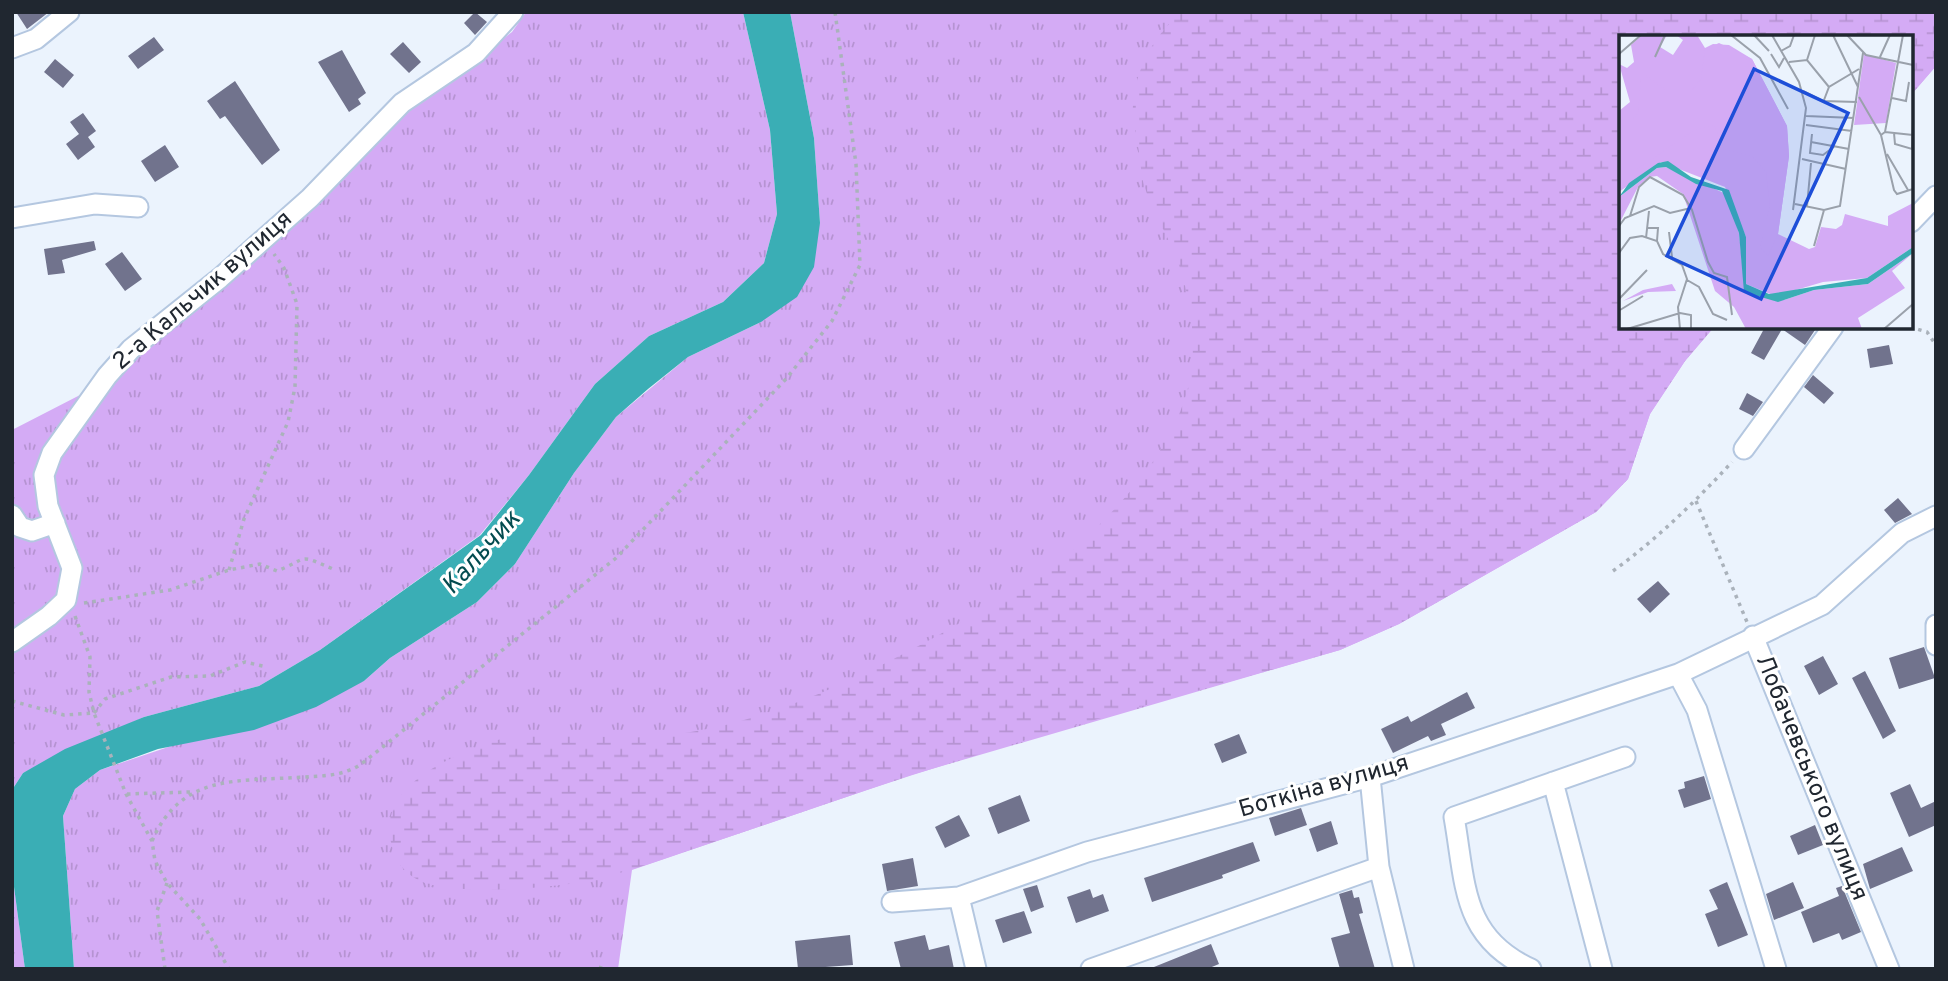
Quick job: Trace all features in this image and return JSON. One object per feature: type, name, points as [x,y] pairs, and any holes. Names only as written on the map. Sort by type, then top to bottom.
[{"type":"street","points":[[12,48],[36,39],[69,12]]},
{"type":"street","name":"2-а Кальчик вулиця","points":[[70,601],[72,568],[44,491],[47,465],[107,376],[131,349],[263,240],[321,187],[402,103],[476,53],[503,16]]},
{"type":"street","points":[[1913,220],[1936,196]]},
{"type":"street","points":[[12,218],[95,204],[138,207]]},
{"type":"street","points":[[1744,449],[1832,329]]},
{"type":"street","points":[[12,515],[20,527],[32,531],[55,523]]},
{"type":"street","name":"Лобачевського вулиця","points":[[1889,969],[1753,636],[1822,605],[1902,533],[1936,516]]},
{"type":"street","points":[[12,642],[70,601]]},
{"type":"street","points":[[1936,625],[1936,646]]},
{"type":"street","name":"Боткіна вулиця","points":[[892,902],[959,897],[1087,852],[1370,777],[1678,674],[1753,636]]},
{"type":"street","points":[[1678,674],[1697,710],[1776,969]]},
{"type":"street","points":[[1531,969],[1507,958],[1484,937],[1471,911],[1454,817],[1625,757]]},
{"type":"street","points":[[1370,777],[1378,867],[1404,969]]},
{"type":"street","points":[[1553,782],[1602,969]]},
{"type":"street","points":[[1091,969],[1378,867]]},
{"type":"street","points":[[959,897],[975,969]]},
{"type":"path","points":[[152,841],[162,819],[192,792],[211,784],[329,776],[352,769],[374,754],[616,558],[786,379],[832,321],[860,265],[856,164],[835,12]]},
{"type":"path","points":[[229,570],[244,519],[288,422],[295,387],[297,304],[284,268],[263,240]]},
{"type":"path","points":[[1913,328],[1927,332],[1936,345]]},
{"type":"path","points":[[1613,571],[1645,548],[1696,501],[1744,449]]},
{"type":"path","points":[[1696,501],[1753,636]]},
{"type":"path","points":[[229,969],[200,919],[167,883],[155,861],[152,841],[126,794],[94,713],[89,692],[90,657],[70,601],[138,596],[170,590],[229,570],[260,564],[277,571],[301,558],[333,569]]},
{"type":"path","points":[[12,701],[64,715],[94,713],[105,698],[172,677],[188,674],[210,676],[246,662],[267,667]]},
{"type":"path","points":[[126,794],[192,792]]},
{"type":"path","points":[[165,969],[157,911],[167,883]]},
{"type":"green space","points":[[526,12],[743,12],[770,130],[777,214],[764,263],[723,302],[649,336],[595,384],[529,475],[480,535],[320,650],[259,686],[144,717],[23,773],[12,790],[12,430],[115,377],[394,123],[512,32]]},
{"type":"green space","points":[[790,12],[1936,12],[1936,66],[1913,93],[1913,35],[1619,35],[1619,329],[1712,329],[1685,361],[1650,414],[1628,479],[1596,512],[1399,624],[1340,650],[911,775],[632,870],[618,969],[74,969],[63,816],[75,789],[100,770],[364,681],[390,658],[477,602],[515,564],[574,473],[616,417],[688,357],[761,322],[820,223],[814,138]]},
{"type":"green space","points":[[1183,12],[1936,12],[1936,66],[1913,93],[1913,35],[1619,35],[1619,329],[1712,329],[1685,361],[1650,414],[1628,479],[1596,512],[1399,624],[1340,650],[984,753],[601,878],[554,886],[476,889],[425,883],[409,874],[401,866],[393,850],[390,830],[392,813],[399,798],[410,785],[439,764],[496,740],[520,736],[662,736],[704,730],[785,707],[863,674],[1026,585],[1074,549],[1108,516],[1155,459],[1178,417],[1190,380],[1192,330],[1184,280],[1144,184],[1133,111],[1142,65],[1155,41]]},
{"type":"green space","points":[[12,872],[25,969],[12,969]]},
{"type":"water","name":"Кальчик","points":[[743,12],[790,12],[814,138],[820,223],[814,267],[797,297],[761,322],[688,357],[616,417],[574,473],[515,564],[477,602],[390,658],[364,681],[316,707],[254,730],[158,749],[100,770],[75,789],[63,816],[74,969],[25,969],[12,872],[12,790],[23,773],[65,749],[144,717],[259,686],[320,650],[481,535],[529,475],[595,384],[649,336],[723,302],[764,263],[777,214],[770,130]]},
{"type":"building","points":[[16,12],[49,12],[27,29]]},
{"type":"building","points":[[475,12],[487,22],[475,35],[464,23]]},
{"type":"building","points":[[154,37],[164,50],[138,69],[128,56]]},
{"type":"building","points":[[403,42],[421,62],[409,73],[390,54]]},
{"type":"building","points":[[342,50],[366,93],[358,99],[361,104],[349,112],[318,62]]},
{"type":"building","points":[[55,59],[74,75],[63,88],[44,72]]},
{"type":"building","points":[[235,81],[280,150],[262,165],[225,116],[220,119],[207,101]]},
{"type":"building","points":[[83,113],[96,131],[88,137],[95,147],[78,160],[66,144],[79,134],[70,122]]},
{"type":"building","points":[[165,145],[179,167],[155,182],[141,161]]},
{"type":"building","points":[[94,241],[96,250],[62,260],[65,273],[48,275],[44,249]]},
{"type":"building","points":[[122,252],[142,279],[125,291],[105,264]]},
{"type":"building","points":[[1764,329],[1782,329],[1764,360],[1751,353]]},
{"type":"building","points":[[1782,329],[1816,329],[1805,345]]},
{"type":"building","points":[[1889,345],[1893,364],[1870,368],[1867,349]]},
{"type":"building","points":[[1813,375],[1834,393],[1824,404],[1804,387]]},
{"type":"building","points":[[1747,393],[1763,402],[1753,416],[1739,409]]},
{"type":"building","points":[[1898,498],[1912,514],[1895,523],[1884,510]]},
{"type":"building","points":[[1658,581],[1670,594],[1650,613],[1637,599]]},
{"type":"building","points":[[1924,647],[1935,678],[1899,689],[1889,658]]},
{"type":"building","points":[[1823,656],[1838,684],[1819,695],[1804,666]]},
{"type":"building","points":[[1865,671],[1896,731],[1883,739],[1852,678]]},
{"type":"building","points":[[1467,692],[1475,708],[1441,724],[1446,735],[1431,741],[1428,736],[1393,753],[1381,729],[1408,716],[1411,722]]},
{"type":"building","points":[[1239,734],[1247,753],[1222,763],[1214,744]]},
{"type":"building","points":[[1704,776],[1711,799],[1684,808],[1678,790],[1685,788],[1684,782]]},
{"type":"building","points":[[1910,784],[1921,808],[1936,801],[1936,825],[1909,837],[1890,793]]},
{"type":"building","points":[[1020,795],[1030,821],[998,834],[988,808]]},
{"type":"building","points":[[1301,808],[1307,825],[1275,836],[1269,818]]},
{"type":"building","points":[[959,815],[970,836],[945,848],[935,827]]},
{"type":"building","points":[[1331,821],[1338,844],[1317,852],[1309,829]]},
{"type":"building","points":[[1815,825],[1823,845],[1798,855],[1790,836]]},
{"type":"building","points":[[1253,842],[1260,861],[1222,875],[1223,878],[1152,902],[1144,878]]},
{"type":"building","points":[[1902,847],[1913,871],[1870,889],[1863,864]]},
{"type":"building","points":[[913,858],[918,886],[887,891],[882,864]]},
{"type":"building","points":[[1727,882],[1748,935],[1718,947],[1705,914],[1718,909],[1709,890]]},
{"type":"building","points":[[1793,882],[1804,908],[1774,920],[1766,894]]},
{"type":"building","points":[[1037,885],[1044,907],[1031,912],[1023,889]]},
{"type":"building","points":[[1842,886],[1861,932],[1842,940],[1839,933],[1813,943],[1801,912],[1839,896],[1836,888]]},
{"type":"building","points":[[1090,889],[1093,898],[1103,894],[1109,911],[1076,923],[1067,897]]},
{"type":"building","points":[[1352,890],[1354,898],[1359,897],[1363,913],[1359,914],[1375,969],[1340,969],[1331,938],[1350,933],[1339,894]]},
{"type":"building","points":[[1024,911],[1032,933],[1003,943],[995,920]]},
{"type":"building","points":[[850,935],[853,965],[798,969],[795,941]]},
{"type":"building","points":[[925,935],[929,950],[949,945],[954,969],[901,969],[894,942]]},
{"type":"building","points":[[1211,944],[1219,964],[1207,969],[1149,969]]}]
